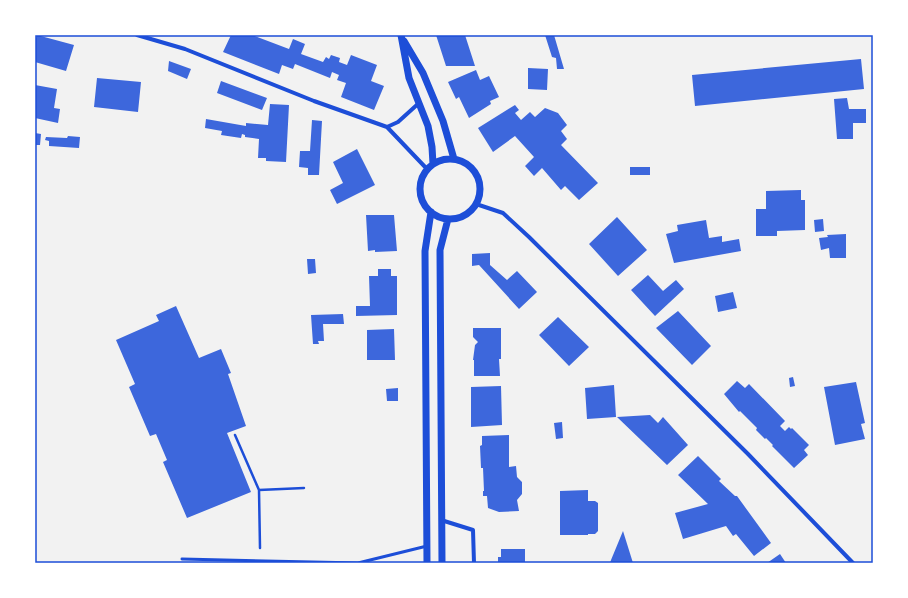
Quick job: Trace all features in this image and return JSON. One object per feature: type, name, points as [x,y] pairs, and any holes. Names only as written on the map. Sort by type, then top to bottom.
[{"type":"street","points":[[137,35],[185,49],[314,101],[386,127],[430,167]]},
{"type":"street","points":[[402,36],[409,78],[428,126],[432,147],[430,167]]},
{"type":"street","points":[[402,36],[423,73],[443,121],[454,159]]},
{"type":"street","points":[[386,127],[398,122],[419,103]]},
{"type":"street","points":[[454,159],[470,167],[477,176],[480,184],[480,194],[476,204],[465,215],[459,218],[448,219],[436,216],[431,212],[423,202],[420,188],[421,180],[430,167],[442,160],[454,159]]},
{"type":"street","points":[[476,204],[503,213],[748,454],[853,563]]},
{"type":"street","points":[[427,563],[425,250],[431,212]]},
{"type":"street","points":[[442,563],[440,250],[448,219]]},
{"type":"street","points":[[441,520],[473,530],[474,563]]},
{"type":"lane","points":[[182,559],[359,563],[426,546]]},
{"type":"path","points":[[235,435],[259,490],[260,561]]},
{"type":"path","points":[[259,490],[304,488]]},
{"type":"building","points":[[37,35],[74,45],[66,71],[35,62],[35,41]]},
{"type":"building","points":[[231,35],[252,35],[289,49],[293,39],[305,44],[301,54],[323,62],[326,57],[329,59],[331,55],[340,58],[339,62],[347,65],[351,55],[377,65],[371,81],[384,86],[374,110],[341,97],[346,83],[337,80],[339,75],[332,72],[330,78],[295,64],[293,69],[282,65],[279,74],[223,52]]},
{"type":"building","points":[[436,35],[465,35],[475,66],[446,66]]},
{"type":"building","points":[[545,35],[554,35],[564,69],[557,69],[556,58],[552,57]]},
{"type":"building","points":[[861,59],[864,89],[695,106],[692,75]]},
{"type":"building","points":[[169,61],[191,69],[187,79],[168,71]]},
{"type":"building","points":[[528,68],[548,69],[547,90],[528,89]]},
{"type":"building","points":[[476,70],[480,80],[489,76],[499,97],[490,101],[491,104],[469,118],[459,97],[456,99],[448,82]]},
{"type":"building","points":[[97,78],[141,82],[138,112],[94,107]]},
{"type":"building","points":[[221,81],[267,98],[262,110],[217,93]]},
{"type":"building","points":[[35,85],[57,89],[54,108],[60,109],[58,123],[35,118]]},
{"type":"building","points":[[847,98],[849,109],[866,109],[866,123],[853,123],[853,139],[837,139],[834,99]]},
{"type":"building","points":[[270,104],[289,105],[286,162],[266,161],[266,158],[258,158],[259,139],[245,137],[245,135],[242,134],[241,138],[221,135],[222,131],[205,128],[206,119],[246,126],[246,123],[268,125]]},
{"type":"building","points":[[515,105],[519,110],[515,113],[521,120],[530,112],[535,117],[545,108],[558,113],[567,125],[561,131],[567,139],[561,145],[598,183],[579,200],[565,186],[561,190],[542,168],[534,176],[525,166],[534,157],[515,136],[493,152],[478,128]]},
{"type":"building","points":[[312,120],[322,121],[319,175],[308,175],[308,168],[299,167],[300,151],[310,151]]},
{"type":"building","points":[[35,133],[41,134],[40,145],[35,145]]},
{"type":"building","points":[[68,136],[80,137],[79,148],[49,146],[49,141],[45,140],[46,137],[67,138]]},
{"type":"building","points":[[357,149],[375,185],[337,204],[330,190],[343,183],[333,162]]},
{"type":"building","points":[[630,167],[650,167],[650,175],[630,175]]},
{"type":"building","points":[[801,190],[801,200],[805,200],[805,230],[777,231],[777,236],[756,236],[756,209],[766,209],[766,191]]},
{"type":"building","points":[[366,215],[394,215],[397,251],[368,251]]},
{"type":"building","points":[[617,217],[647,250],[618,276],[589,244]]},
{"type":"building","points":[[823,219],[824,231],[815,232],[814,220]]},
{"type":"building","points":[[706,220],[709,238],[722,236],[722,242],[739,239],[741,251],[674,263],[666,234],[678,231],[677,225]]},
{"type":"building","points":[[846,234],[846,258],[830,258],[829,248],[821,250],[819,238],[828,237],[827,235]]},
{"type":"building","points":[[490,253],[490,265],[507,280],[517,271],[537,292],[519,309],[479,265],[472,266],[472,254]]},
{"type":"building","points":[[307,259],[315,259],[316,273],[308,274]]},
{"type":"building","points":[[378,269],[391,269],[391,276],[397,276],[397,315],[356,316],[356,306],[370,306],[369,276],[378,276]]},
{"type":"building","points":[[648,275],[663,291],[676,280],[684,289],[655,316],[631,290]]},
{"type":"building","points":[[733,292],[737,308],[718,312],[715,296]]},
{"type":"building","points":[[176,306],[199,358],[221,349],[231,373],[228,374],[246,426],[227,433],[251,492],[187,518],[163,462],[167,460],[156,434],[150,436],[129,387],[135,384],[116,340],[159,321],[156,315]]},
{"type":"building","points":[[678,311],[711,346],[692,365],[656,328]]},
{"type":"building","points":[[343,314],[344,324],[323,324],[324,341],[318,341],[319,344],[313,344],[311,315]]},
{"type":"building","points":[[558,317],[589,347],[569,366],[539,335]]},
{"type":"building","points":[[473,328],[501,328],[501,359],[499,359],[500,376],[474,376],[473,360],[475,345],[478,342],[473,337]]},
{"type":"building","points":[[394,329],[395,360],[367,360],[367,330]]},
{"type":"building","points":[[793,377],[795,386],[790,387],[789,378]]},
{"type":"building","points":[[737,381],[745,388],[749,384],[785,421],[780,426],[785,431],[789,427],[791,429],[792,428],[809,445],[804,450],[808,455],[794,468],[766,438],[765,439],[756,430],[757,428],[740,411],[739,412],[724,394]]},
{"type":"building","points":[[856,382],[865,423],[861,424],[865,439],[835,445],[824,387]]},
{"type":"building","points":[[614,385],[616,417],[587,419],[585,388]]},
{"type":"building","points":[[501,386],[502,425],[471,427],[471,387]]},
{"type":"building","points":[[398,388],[398,401],[387,401],[386,389]]},
{"type":"building","points":[[650,415],[658,423],[663,417],[688,445],[667,465],[617,417]]},
{"type":"building","points":[[562,422],[563,438],[556,439],[554,423]]},
{"type":"building","points":[[509,435],[509,467],[516,466],[517,477],[522,482],[522,494],[517,500],[519,511],[499,512],[488,508],[487,496],[483,496],[483,468],[481,468],[480,446],[482,445],[482,436]]},
{"type":"building","points":[[698,456],[721,479],[719,481],[735,496],[737,496],[771,543],[754,556],[736,534],[733,536],[726,526],[683,539],[675,513],[708,504],[678,475]]},
{"type":"building","points":[[588,490],[588,501],[595,501],[598,503],[598,531],[595,534],[588,535],[560,535],[560,491]]},
{"type":"building","points":[[623,531],[633,563],[610,563],[611,560]]},
{"type":"building","points":[[501,549],[525,549],[525,563],[498,563],[498,557],[501,557]]},
{"type":"building","points":[[780,554],[786,563],[767,563]]}]
